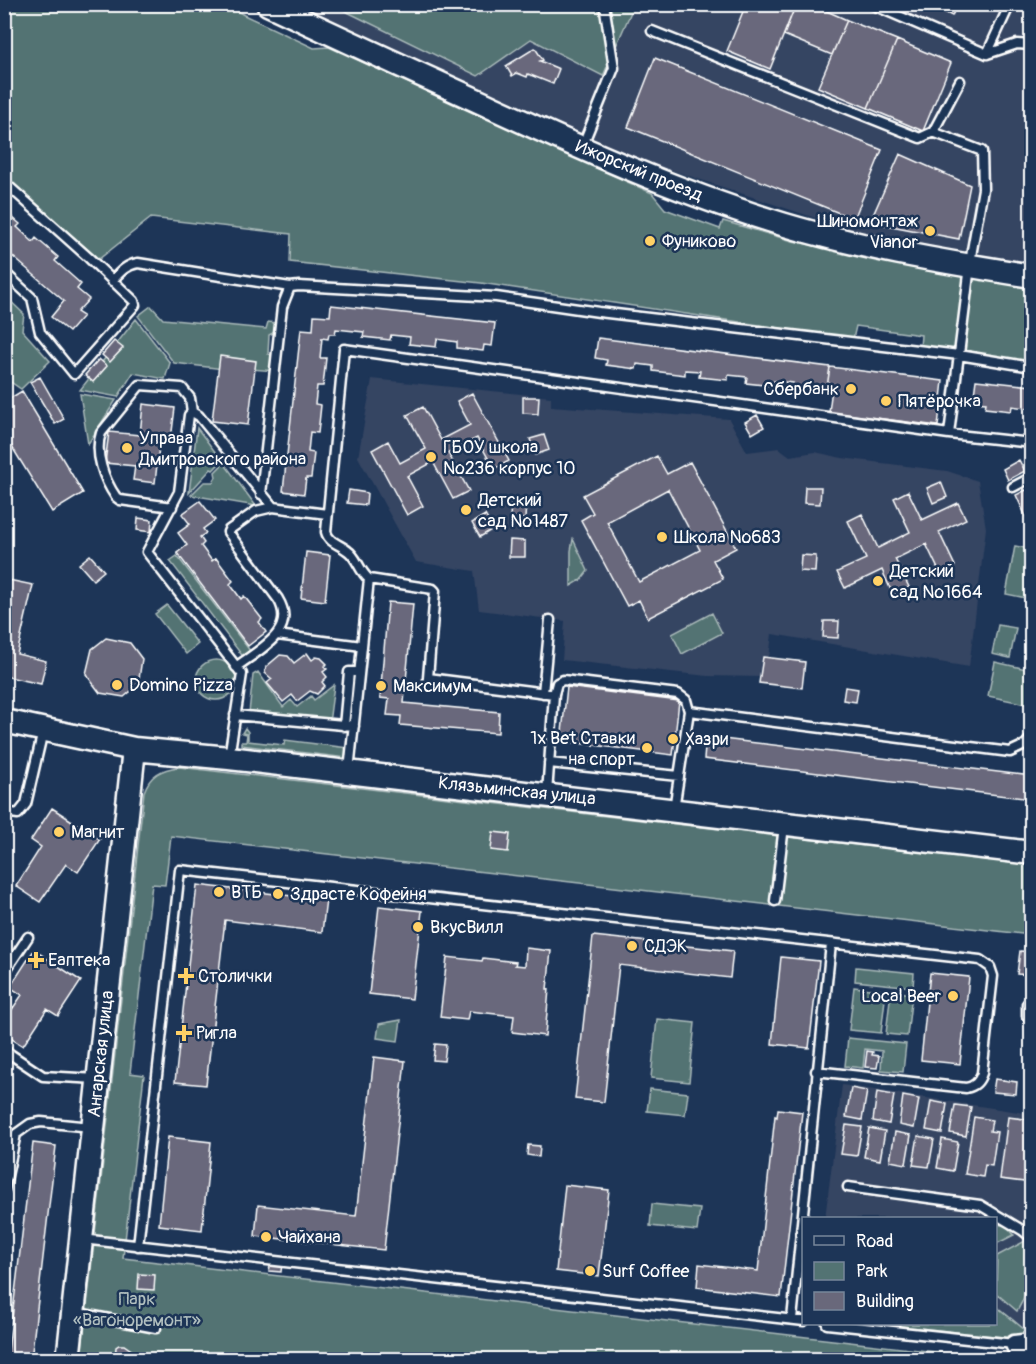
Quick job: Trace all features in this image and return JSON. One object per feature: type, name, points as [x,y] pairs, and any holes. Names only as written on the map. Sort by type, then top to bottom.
[{"type":"street","name":"Ижорский проезд","points":[[268,4],[648,176],[770,220],[835,238],[1032,276]]},
{"type":"street","name":"Клязьминская улица","points":[[4,721],[134,749],[674,809],[1032,853]]},
{"type":"street","name":"Ангарская улица","points":[[68,1359],[134,749]]},
{"type":"street","points":[[1018,1352],[1032,1342]]},
{"type":"lane","points":[[582,147],[614,68],[604,4]]},
{"type":"lane","points":[[871,4],[987,54],[1017,44],[1032,45]]},
{"type":"lane","points":[[987,54],[1010,4]]},
{"type":"lane","points":[[652,31],[920,138],[933,132],[960,81]]},
{"type":"lane","points":[[933,132],[982,151],[983,189],[949,434]]},
{"type":"lane","points":[[4,183],[134,301],[135,305],[74,374],[40,332],[32,298],[4,272]]},
{"type":"lane","points":[[112,281],[130,264],[138,263],[290,287],[496,297],[959,355],[1032,367]]},
{"type":"lane","points":[[261,494],[282,307],[290,287]]},
{"type":"lane","points":[[554,694],[429,678],[434,589],[369,579],[362,573],[350,552],[327,536],[327,514],[344,349],[949,434],[1032,442]]},
{"type":"lane","points":[[172,507],[120,500],[116,497],[99,459],[101,433],[140,385],[182,388],[190,398],[192,412],[189,415],[179,492],[172,507],[147,552],[242,674],[229,758]]},
{"type":"lane","points":[[192,412],[199,417],[273,507]]},
{"type":"lane","points":[[1013,487],[1032,477]]},
{"type":"lane","points":[[236,667],[277,635],[284,621],[284,610],[228,532],[229,530],[256,511],[273,507],[327,514]]},
{"type":"lane","points":[[349,772],[369,579]]},
{"type":"lane","points":[[543,693],[550,620]]},
{"type":"lane","points":[[277,635],[362,646]]},
{"type":"lane","points":[[344,726],[349,672],[359,672]]},
{"type":"lane","points":[[547,795],[554,694],[557,682],[561,680],[678,694],[686,700],[688,711],[674,809]]},
{"type":"lane","points":[[688,711],[1010,752],[1025,745],[1032,737]]},
{"type":"lane","points":[[236,715],[354,726]]},
{"type":"lane","points":[[4,812],[18,813],[26,804],[43,730]]},
{"type":"lane","points":[[549,763],[679,776]]},
{"type":"lane","points":[[775,901],[785,823]]},
{"type":"lane","points":[[138,1245],[180,870],[980,960],[990,967],[993,976],[980,1079],[971,1086],[966,1088],[816,1071]]},
{"type":"lane","points":[[4,973],[28,937]]},
{"type":"lane","points":[[792,1319],[831,944]]},
{"type":"lane","points":[[1028,1004],[1027,1016],[1032,1020]]},
{"type":"lane","points":[[4,1050],[43,1076],[98,1079]]},
{"type":"lane","points":[[4,1200],[15,1134],[30,1124],[41,1122],[93,1128]]},
{"type":"lane","points":[[848,1187],[980,1205],[1032,1238]]},
{"type":"lane","points":[[81,1239],[802,1321]]},
{"type":"lane","points":[[73,1312],[156,1328]]},
{"type":"lane","points":[[840,1325],[1018,1352]]},
{"type":"shaded area","points":[[299,5],[1031,5],[1031,263],[900,241],[845,228],[653,164]]},
{"type":"shaded area","points":[[372,379],[551,397],[551,406],[729,419],[747,452],[779,448],[790,456],[815,452],[842,458],[947,471],[978,481],[986,528],[969,667],[772,634],[769,658],[763,658],[760,677],[707,676],[562,660],[565,621],[479,610],[474,571],[416,562],[358,457]]},
{"type":"shaded area","points":[[842,1085],[1031,1114],[1031,1335],[896,1325],[997,1325],[997,1217],[825,1217]]},
{"type":"green space","points":[[5,5],[227,5],[314,48],[329,47],[652,193],[665,209],[720,229],[723,221],[793,241],[852,254],[1031,284],[1031,365],[920,348],[921,335],[856,326],[853,339],[481,283],[290,262],[291,234],[151,218],[99,259],[5,178]]},
{"type":"green space","points":[[333,5],[634,5],[603,76],[531,39],[478,76]]},
{"type":"green space","points":[[5,296],[24,314],[22,330],[50,361],[21,389],[5,378]]},
{"type":"green space","points":[[151,306],[163,319],[266,329],[268,322],[276,323],[275,332],[269,335],[268,354],[277,356],[276,371],[227,367],[224,369],[174,363],[138,316]]},
{"type":"green space","points":[[136,319],[170,363],[165,379],[133,373],[118,397],[80,390]]},
{"type":"green space","points":[[80,394],[116,400],[88,444]]},
{"type":"green space","points":[[197,428],[222,461],[213,470],[211,469],[189,493]]},
{"type":"green space","points":[[224,463],[256,506],[191,495],[204,482],[213,482],[216,477],[215,472]]},
{"type":"green space","points":[[573,539],[588,571],[581,580],[571,586],[571,551]]},
{"type":"green space","points":[[1015,546],[1031,549],[1031,599],[1006,594]]},
{"type":"green space","points":[[177,556],[251,652],[244,658],[170,561]]},
{"type":"green space","points":[[167,605],[198,644],[186,654],[155,614]]},
{"type":"green space","points":[[712,613],[722,633],[682,654],[672,634]]},
{"type":"green space","points":[[998,625],[1016,628],[1010,658],[992,654]]},
{"type":"green space","points":[[216,660],[230,666],[236,680],[230,694],[216,700],[202,694],[196,680],[202,666]]},
{"type":"green space","points":[[995,662],[1031,670],[1031,705],[988,696]]},
{"type":"green space","points":[[258,672],[283,707],[291,700],[297,707],[311,696],[314,700],[334,685],[329,723],[249,713],[253,675]]},
{"type":"green space","points":[[245,728],[248,732],[248,741],[284,745],[285,740],[348,748],[347,758],[241,745],[241,742],[246,742],[247,734],[242,733]]},
{"type":"green space","name":"Парк «Вагоноремонт»","points":[[179,767],[1031,865],[1031,935],[171,836],[165,885],[152,884],[130,1073],[144,1075],[123,1258],[996,1359],[81,1360],[144,792],[149,781],[157,774]]},
{"type":"green space","points":[[856,967],[914,973],[913,987],[855,981]]},
{"type":"green space","points":[[854,987],[886,991],[881,1033],[849,1030]]},
{"type":"green space","points":[[891,991],[912,994],[907,1036],[886,1034]]},
{"type":"green space","points":[[657,1019],[695,1023],[689,1082],[651,1078]]},
{"type":"green space","points":[[401,1020],[398,1041],[377,1038],[379,1024]]},
{"type":"green space","points":[[848,1038],[906,1044],[903,1072],[881,1070],[882,1051],[865,1049],[863,1068],[845,1066]]},
{"type":"green space","points":[[650,1089],[688,1093],[685,1115],[647,1111]]},
{"type":"green space","points":[[652,1204],[700,1209],[697,1231],[650,1226]]},
{"type":"green space","points":[[997,1224],[1007,1226],[1014,1235],[997,1244]]},
{"type":"green space","points":[[1027,1240],[1030,1277],[1017,1311],[997,1294],[997,1256]]},
{"type":"green space","points":[[997,1307],[1031,1335],[1022,1339],[891,1325],[997,1325]]},
{"type":"building","points":[[746,4],[796,4],[770,69],[727,51]]},
{"type":"building","points":[[796,4],[811,4],[847,20],[832,55],[784,35]]},
{"type":"building","points":[[928,4],[957,4],[952,16]]},
{"type":"building","points":[[847,20],[897,40],[868,108],[818,87]]},
{"type":"building","points":[[897,40],[951,63],[923,131],[868,108]]},
{"type":"building","points":[[535,48],[543,60],[540,61],[559,69],[553,84],[528,74],[527,77],[517,73],[512,76],[506,66]]},
{"type":"building","points":[[655,58],[882,150],[854,219],[628,127]]},
{"type":"building","points":[[900,154],[970,185],[959,239],[870,222]]},
{"type":"building","points":[[4,210],[20,224],[17,227],[33,242],[36,238],[58,257],[55,261],[81,284],[77,289],[89,299],[77,312],[83,316],[69,332],[51,317],[64,301],[4,249]]},
{"type":"building","points":[[331,305],[495,323],[492,346],[484,345],[483,351],[457,348],[457,342],[437,339],[436,347],[409,344],[410,337],[391,335],[390,340],[363,337],[364,332],[336,329],[335,334],[329,334],[328,339],[322,338],[320,358],[326,358],[323,386],[317,386],[315,404],[321,405],[318,433],[310,432],[308,452],[314,453],[311,478],[306,478],[304,494],[283,491],[301,329],[313,330],[314,315],[330,316]]},
{"type":"building","points":[[598,338],[830,367],[827,387],[820,387],[819,392],[792,388],[793,383],[774,381],[773,386],[746,383],[747,377],[728,375],[728,380],[699,377],[700,371],[685,370],[685,375],[653,371],[653,366],[637,364],[636,369],[606,365],[607,360],[595,358]]},
{"type":"building","points":[[114,341],[123,348],[110,362],[102,355]]},
{"type":"building","points":[[220,356],[256,361],[248,425],[212,421]]},
{"type":"building","points":[[99,359],[107,366],[93,382],[85,375]]},
{"type":"building","name":"Пятёрочка","points":[[830,367],[943,381],[938,426],[829,412],[832,388],[827,387]]},
{"type":"building","points":[[40,377],[64,419],[55,424],[30,382]]},
{"type":"building","points":[[976,380],[1032,386],[1032,409],[1012,406],[1011,411],[985,408],[986,403],[973,402]]},
{"type":"building","points":[[22,391],[83,493],[52,512],[4,434],[4,402]]},
{"type":"building","name":"ГБОУ школа №236 корпус 10","points":[[472,393],[509,461],[494,469],[477,438],[448,453],[469,491],[453,499],[433,462],[407,476],[423,506],[407,515],[372,450],[388,441],[400,463],[426,449],[407,415],[423,407],[441,440],[470,425],[457,401]]},
{"type":"building","points":[[523,397],[539,397],[538,414],[523,413]]},
{"type":"building","points":[[143,404],[175,408],[171,439],[160,437],[155,483],[133,480],[135,466],[105,463],[109,432],[140,435]]},
{"type":"building","points":[[757,415],[764,427],[752,434],[745,422]]},
{"type":"building","points":[[544,435],[549,450],[535,455],[530,439]]},
{"type":"building","points":[[657,456],[667,474],[690,462],[736,548],[713,560],[723,579],[648,618],[639,600],[627,606],[581,520],[593,513],[583,495]],"holes":[[[668,489],[700,550],[639,582],[607,522]]]},
{"type":"building","points":[[1019,460],[1025,471],[1008,480],[1003,469]]},
{"type":"building","points":[[941,482],[947,497],[933,503],[927,488]]},
{"type":"building","points":[[805,487],[821,487],[820,504],[804,503]]},
{"type":"building","points":[[1032,487],[1032,517],[1027,519],[1016,495]]},
{"type":"building","points":[[349,490],[367,493],[366,505],[347,503]]},
{"type":"building","points":[[908,491],[922,520],[958,503],[966,519],[939,532],[955,566],[940,573],[926,544],[895,559],[909,587],[893,595],[882,570],[845,588],[837,572],[866,559],[848,521],[862,514],[878,548],[910,532],[894,498]]},
{"type":"building","points":[[200,501],[215,520],[203,529],[206,533],[200,537],[204,543],[201,546],[212,561],[216,558],[233,581],[230,584],[241,599],[244,596],[262,619],[259,622],[266,632],[248,646],[177,553],[187,545],[178,533],[190,524],[182,514]]},
{"type":"building","points":[[511,501],[526,502],[525,519],[510,518]]},
{"type":"building","points":[[485,515],[493,529],[480,537],[472,523]]},
{"type":"building","points":[[138,518],[152,520],[151,532],[137,530]]},
{"type":"building","points":[[510,540],[525,541],[525,557],[509,557]]},
{"type":"building","points":[[306,552],[330,555],[325,601],[301,598]]},
{"type":"building","points":[[90,555],[104,571],[93,580],[79,564]]},
{"type":"building","points":[[801,555],[816,556],[815,572],[800,571]]},
{"type":"building","points":[[4,579],[33,585],[17,654],[46,661],[41,684],[4,676]]},
{"type":"building","points":[[388,602],[413,604],[404,703],[499,712],[498,733],[400,725],[401,716],[387,715],[389,699],[380,698]]},
{"type":"building","points":[[824,621],[839,621],[838,638],[823,637]]},
{"type":"building","points":[[106,638],[130,643],[142,659],[138,685],[124,697],[100,693],[86,674],[92,649]]},
{"type":"building","points":[[307,653],[312,660],[316,657],[321,658],[327,664],[324,666],[327,669],[323,672],[327,677],[322,682],[325,686],[317,694],[310,691],[297,701],[292,695],[283,702],[267,683],[272,679],[265,673],[266,667],[280,655],[288,656],[294,663]]},
{"type":"building","points":[[763,657],[805,662],[802,688],[759,683]]},
{"type":"building","points":[[567,687],[679,701],[673,755],[561,741]]},
{"type":"building","points":[[845,687],[858,689],[856,702],[843,700]]},
{"type":"building","points":[[706,737],[1032,776],[1032,799],[704,759]]},
{"type":"building","points":[[52,808],[100,839],[78,872],[66,864],[40,902],[16,886],[41,847],[31,840]]},
{"type":"building","points":[[493,832],[510,834],[508,852],[491,850]]},
{"type":"building","points":[[197,885],[326,900],[322,932],[225,920],[206,1085],[175,1082]]},
{"type":"building","points":[[379,906],[422,911],[412,999],[369,994]]},
{"type":"building","points":[[593,936],[733,951],[730,978],[619,965],[604,1102],[575,1099]]},
{"type":"building","points":[[526,948],[551,951],[545,1036],[512,1032],[514,1016],[469,1011],[467,1020],[440,1017],[447,957],[482,961],[483,958],[516,962],[515,965],[525,966]]},
{"type":"building","points":[[34,950],[81,981],[58,1016],[47,1009],[23,1046],[4,1034],[4,1021],[22,995],[10,987]]},
{"type":"building","points":[[1020,951],[1032,952],[1032,975],[1017,974]]},
{"type":"building","points":[[781,957],[819,961],[809,1048],[772,1044]]},
{"type":"building","points":[[930,973],[969,977],[960,1064],[921,1060]]},
{"type":"building","points":[[435,1044],[446,1045],[444,1061],[433,1060]]},
{"type":"building","points":[[867,1051],[879,1056],[877,1068],[865,1067]]},
{"type":"building","points":[[374,1057],[405,1061],[384,1250],[255,1236],[258,1205],[356,1216]]},
{"type":"building","points":[[995,1079],[1017,1082],[1016,1094],[993,1092]]},
{"type":"building","points":[[851,1088],[867,1091],[862,1120],[846,1117]]},
{"type":"building","points":[[877,1092],[894,1095],[889,1124],[873,1121]]},
{"type":"building","points":[[903,1096],[919,1099],[914,1128],[899,1125]]},
{"type":"building","points":[[931,1101],[947,1104],[942,1133],[926,1130]]},
{"type":"building","points":[[955,1105],[971,1107],[966,1136],[950,1133]]},
{"type":"building","points":[[778,1109],[802,1112],[781,1297],[697,1287],[699,1264],[758,1271],[775,1116],[777,1117]]},
{"type":"building","points":[[974,1117],[992,1120],[990,1131],[997,1132],[992,1166],[985,1165],[983,1177],[965,1174]]},
{"type":"building","points":[[1008,1117],[1032,1120],[1032,1183],[1000,1179]]},
{"type":"building","points":[[846,1125],[862,1127],[857,1156],[841,1154]]},
{"type":"building","points":[[869,1128],[885,1131],[880,1160],[864,1157]]},
{"type":"building","points":[[895,1132],[911,1135],[906,1164],[890,1161]]},
{"type":"building","points":[[918,1136],[934,1139],[929,1167],[913,1165]]},
{"type":"building","points":[[168,1137],[211,1142],[202,1230],[159,1225]]},
{"type":"building","points":[[942,1139],[958,1142],[953,1171],[937,1168]]},
{"type":"building","points":[[33,1143],[56,1146],[31,1360],[7,1360]]},
{"type":"building","points":[[528,1145],[540,1146],[539,1157],[527,1155]]},
{"type":"building","points":[[565,1185],[609,1190],[599,1276],[556,1271]]},
{"type":"building","points":[[271,1262],[282,1263],[281,1272],[269,1271]]},
{"type":"building","points":[[139,1274],[155,1275],[154,1290],[138,1289]]},
{"type":"building","points":[[124,1345],[146,1360],[115,1360],[116,1347]]},
{"type":"place","name":"Шиномонтаж Vianor","points":[[930,231]]},
{"type":"place","name":"Фуниково","points":[[650,241]]},
{"type":"place","name":"Сбербанк","points":[[851,389]]},
{"type":"place","name":"Пятёрочка","points":[[886,401]]},
{"type":"place","name":"Управа Дмитровского района","points":[[127,448]]},
{"type":"place","name":"ГБОУ школа №236 корпус 10","points":[[431,457]]},
{"type":"place","name":"Детский сад №1487","points":[[466,510]]},
{"type":"place","name":"Школа №683","points":[[662,537]]},
{"type":"place","name":"Детский сад №1664","points":[[878,581]]},
{"type":"place","name":"Domino Pizza","points":[[117,685]]},
{"type":"place","name":"Максимум","points":[[381,686]]},
{"type":"place","name":"Хазри","points":[[673,739]]},
{"type":"place","name":"1x Bet Ставки на спорт","points":[[647,748]]},
{"type":"place","name":"Магнит","points":[[59,832]]},
{"type":"place","name":"ВТБ","points":[[219,892]]},
{"type":"place","name":"Здрасте Кофейня","points":[[278,894]]},
{"type":"place","name":"ВкусВилл","points":[[418,927]]},
{"type":"place","name":"СДЭК","points":[[632,946]]},
{"type":"place","name":"Еаптека","points":[[36,960]]},
{"type":"place","name":"Столички","points":[[186,976]]},
{"type":"place","name":"Local Beer","points":[[953,996]]},
{"type":"place","name":"Ригла","points":[[184,1033]]},
{"type":"place","name":"Чайхана","points":[[266,1237]]},
{"type":"place","name":"Surf Coffee","points":[[590,1271]]}]
